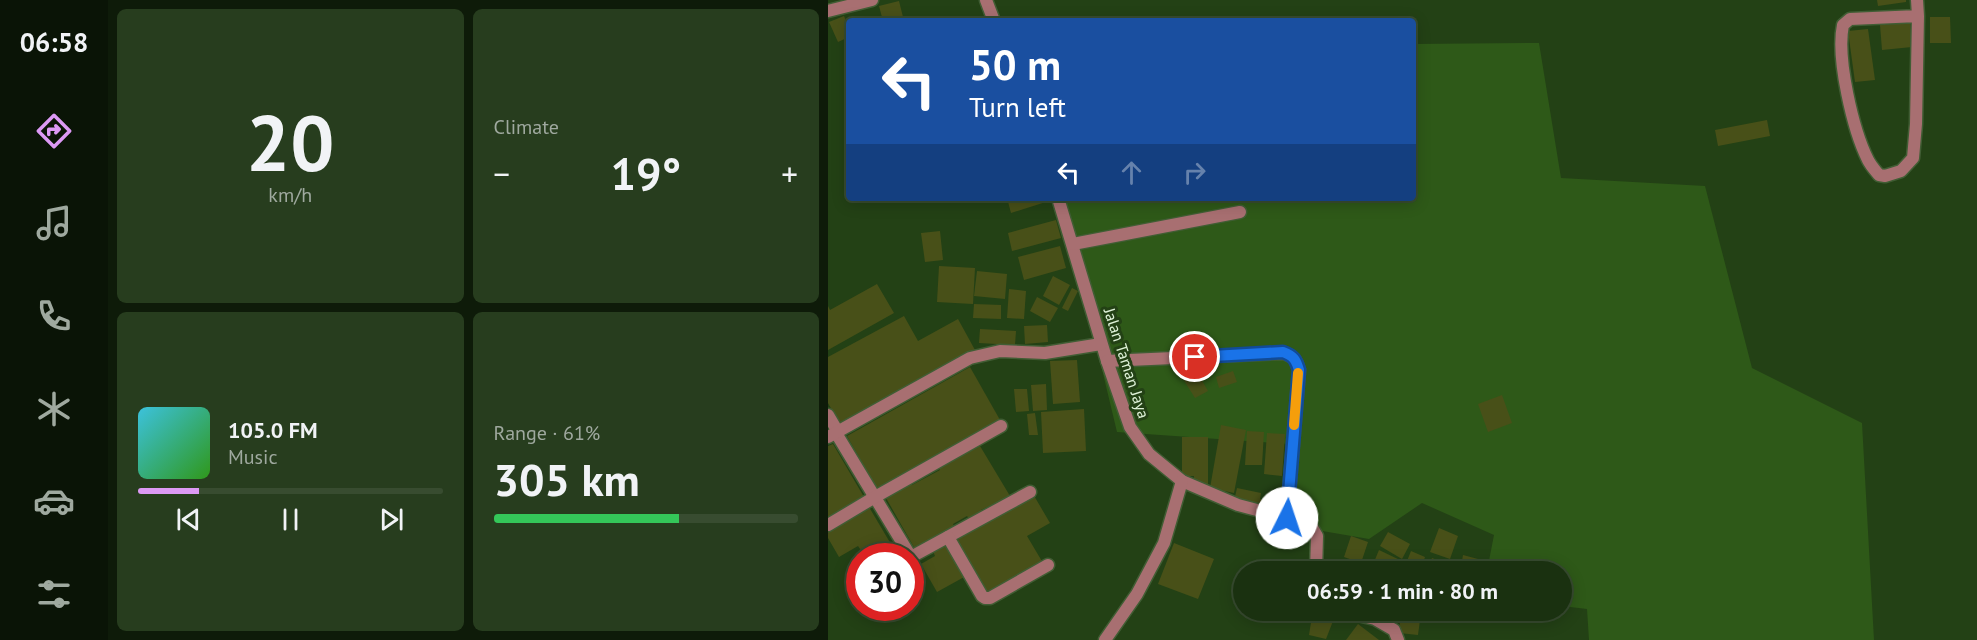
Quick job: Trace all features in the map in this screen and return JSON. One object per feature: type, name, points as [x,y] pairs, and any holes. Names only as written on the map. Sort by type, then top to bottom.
[{"type":"street","points":[[828,11],[849,3],[872,0]]},
{"type":"street","points":[[986,0],[993,18]]},
{"type":"street","points":[[1917,0],[1918,16],[1916,124],[1913,158],[1901,171],[1885,176],[1879,175],[1869,163],[1860,141],[1850,104],[1842,46],[1843,25],[1850,19],[1918,16]]},
{"type":"street","name":"Jalan Taman Jaya","points":[[1059,201],[1101,344],[1130,426],[1149,454],[1182,481],[1238,505],[1310,524],[1317,536],[1316,561]]},
{"type":"street","points":[[1073,244],[1240,212]]},
{"type":"street","points":[[834,434],[970,358],[1000,351],[1045,353],[1101,344]]},
{"type":"street","points":[[1107,361],[1283,352],[1291,355],[1299,370],[1287,518]]},
{"type":"street","points":[[828,415],[834,434],[911,558],[1030,492]]},
{"type":"street","points":[[828,525],[1001,426]]},
{"type":"street","points":[[1105,640],[1137,594],[1164,543],[1182,481]]},
{"type":"street","points":[[948,537],[985,598],[990,598],[1048,565]]},
{"type":"street","points":[[1378,621],[1394,630],[1398,640]]},
{"type":"green space","points":[[1539,43],[1561,178],[1705,186],[1752,368],[1862,423],[1874,640],[1589,640],[1587,609],[1572,607],[1572,561],[1489,561],[1494,535],[1422,503],[1369,539],[1299,527],[1290,444],[1117,432],[1062,201],[1416,201],[1416,44]]},
{"type":"building","points":[[1877,0],[1906,0],[1906,2],[1878,6]]},
{"type":"building","points":[[899,1],[903,18],[882,18],[879,6]]},
{"type":"building","points":[[844,16],[846,38],[838,42],[829,22]]},
{"type":"building","points":[[1930,17],[1950,17],[1951,43],[1930,43]]},
{"type":"building","points":[[1910,23],[1912,47],[1882,50],[1880,25]]},
{"type":"building","points":[[1868,29],[1875,80],[1855,82],[1848,31]]},
{"type":"building","points":[[1767,120],[1770,136],[1718,146],[1715,130]]},
{"type":"building","points":[[1008,201],[1049,201],[1011,213]]},
{"type":"building","points":[[1056,220],[1061,238],[1012,251],[1008,233]]},
{"type":"building","points":[[940,231],[943,260],[925,262],[921,233]]},
{"type":"building","points":[[1060,246],[1066,268],[1024,280],[1018,257]]},
{"type":"building","points":[[939,266],[975,268],[973,304],[937,302]]},
{"type":"building","points":[[977,271],[1007,274],[1005,299],[974,296]]},
{"type":"building","points":[[1053,276],[1070,285],[1059,305],[1043,296]]},
{"type":"building","points":[[877,284],[894,313],[828,350],[828,306],[830,310]]},
{"type":"building","points":[[1072,288],[1078,291],[1068,311],[1062,308]]},
{"type":"building","points":[[1009,289],[1026,291],[1024,319],[1007,318]]},
{"type":"building","points":[[1037,297],[1058,308],[1050,322],[1030,311]]},
{"type":"building","points":[[974,304],[1001,305],[1001,319],[973,318]]},
{"type":"building","points":[[904,316],[918,341],[958,319],[975,350],[839,423],[828,403],[828,357]]},
{"type":"building","points":[[1047,325],[1048,342],[1025,344],[1024,326]]},
{"type":"building","points":[[980,329],[1016,331],[1015,345],[979,343]]},
{"type":"building","points":[[1077,360],[1080,402],[1053,404],[1050,361]]},
{"type":"building","points":[[1192,363],[1208,391],[1195,398],[1178,371]]},
{"type":"building","points":[[970,367],[1000,420],[877,489],[847,436]]},
{"type":"building","points":[[1233,371],[1237,382],[1219,388],[1216,377]]},
{"type":"building","points":[[1046,384],[1047,410],[1033,411],[1031,385]]},
{"type":"building","points":[[1014,389],[1027,389],[1029,411],[1016,412]]},
{"type":"building","points":[[1502,395],[1512,423],[1488,432],[1478,404]]},
{"type":"building","points":[[1084,409],[1086,451],[1043,453],[1041,412]]},
{"type":"building","points":[[1035,413],[1038,435],[1029,435],[1027,414]]},
{"type":"building","points":[[1221,425],[1246,430],[1234,493],[1210,488]]},
{"type":"building","points":[[1247,431],[1264,432],[1262,465],[1245,465]]},
{"type":"building","points":[[1267,433],[1285,434],[1282,476],[1264,474]]},
{"type":"building","points":[[1182,437],[1208,437],[1208,486],[1194,480],[1194,476],[1182,476]]},
{"type":"building","points":[[833,444],[864,497],[828,518],[828,446]]},
{"type":"building","points":[[980,446],[1010,496],[981,510],[983,513],[970,520],[967,516],[953,524],[955,529],[924,544],[912,543],[886,498],[911,483],[912,485],[940,470],[939,468]]},
{"type":"building","points":[[1237,488],[1261,493],[1260,499],[1269,501],[1268,508],[1234,501]]},
{"type":"building","points":[[1033,494],[1050,523],[1027,536],[1043,563],[987,595],[954,539]]},
{"type":"building","points":[[869,507],[890,543],[846,543],[846,553],[839,557],[828,538],[828,531]]},
{"type":"building","points":[[1439,528],[1458,536],[1450,559],[1430,552]]},
{"type":"building","points":[[1388,532],[1410,544],[1402,559],[1380,546]]},
{"type":"building","points":[[1351,536],[1368,542],[1362,561],[1344,557]]},
{"type":"building","points":[[947,543],[966,576],[937,592],[924,569],[924,562],[935,556],[933,551]]},
{"type":"building","points":[[1174,543],[1214,559],[1198,599],[1158,584]]},
{"type":"building","points":[[1379,550],[1402,561],[1374,561]]},
{"type":"building","points":[[1411,551],[1425,557],[1424,561],[1407,561]]},
{"type":"building","points":[[1463,555],[1478,559],[1478,561],[1462,561]]},
{"type":"building","points":[[1311,621],[1333,621],[1326,639],[1309,635]]},
{"type":"building","points":[[1400,621],[1420,621],[1418,635],[1399,633]]},
{"type":"building","points":[[1358,624],[1379,640],[1346,640]]},
{"type":"slow traffic","points":[[1294,425],[1298,373]]},
{"type":"route","points":[[1195,357],[1283,352],[1295,359],[1299,370],[1287,518]]}]
